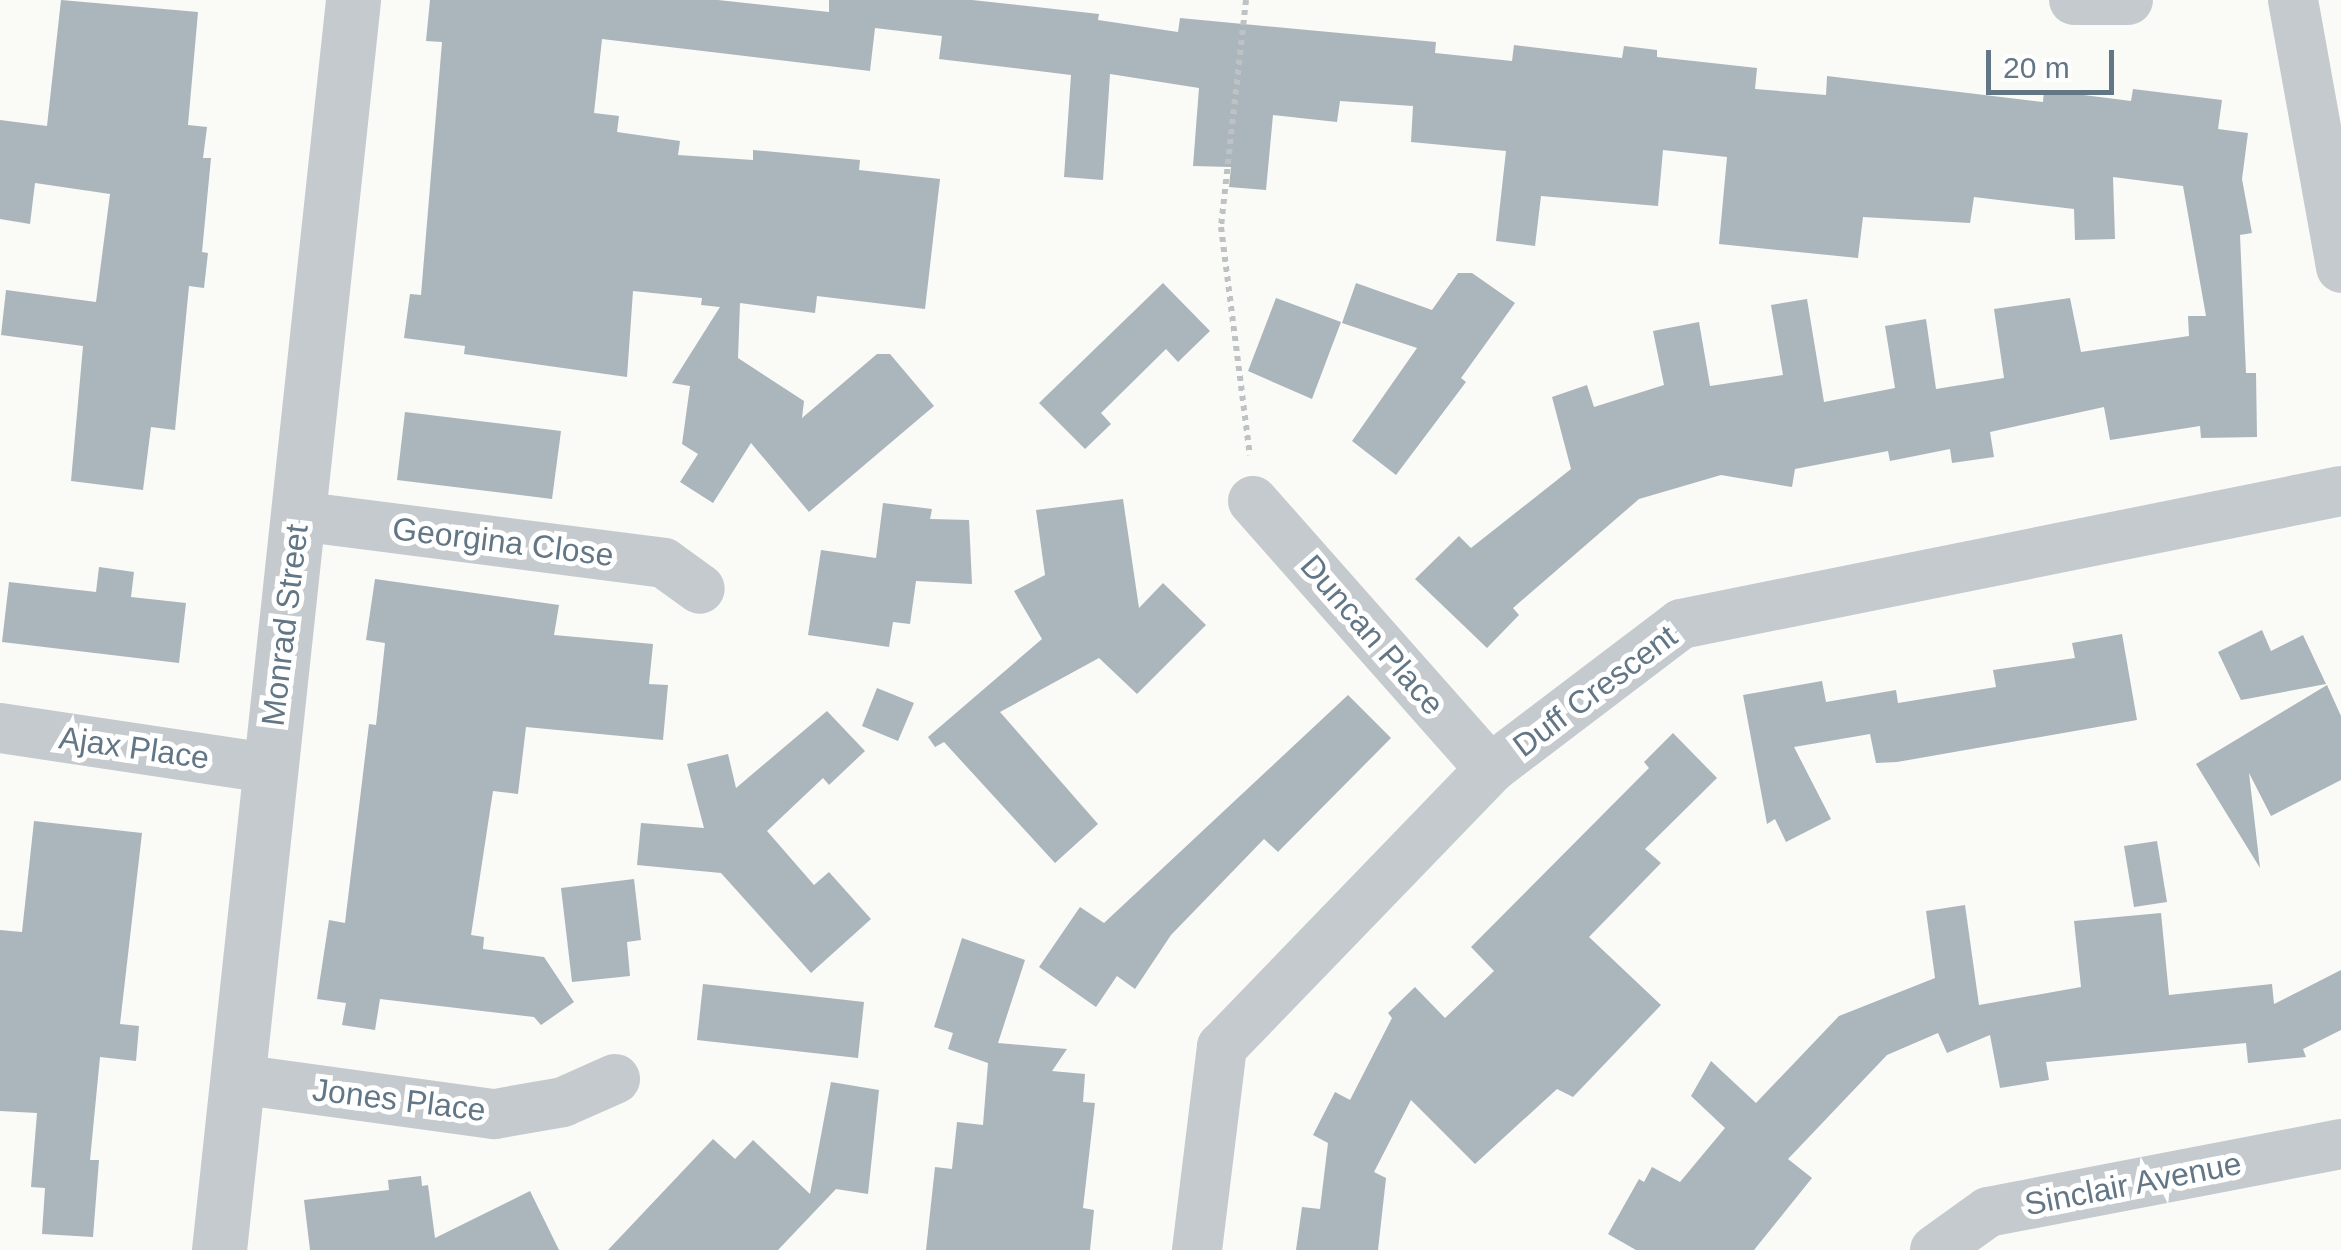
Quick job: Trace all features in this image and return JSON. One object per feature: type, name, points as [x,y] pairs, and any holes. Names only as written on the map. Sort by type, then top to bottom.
[{"type":"street","name":"Monrad Street","points":[[219,1250],[353,0]]},
{"type":"street","points":[[2074,0],[2128,0]]},
{"type":"street","points":[[2292,0],[2341,268]]},
{"type":"street","name":"Duff Crescent","points":[[1197,1250],[1222,1047],[1490,769],[1680,624],[2341,491]]},
{"type":"street","name":"Duncan Place","points":[[1253,500],[1490,769]]},
{"type":"street","name":"Georgina Close","points":[[298,516],[664,563],[700,589]]},
{"type":"street","name":"Ajax Place","points":[[0,728],[268,768]]},
{"type":"street","name":"Jones Place","points":[[238,1079],[495,1114],[563,1102],[615,1079]]},
{"type":"street","name":"Sinclair Avenue","points":[[1935,1250],[1988,1212],[2341,1144]]},
{"type":"path","points":[[1246,0],[1221,227],[1253,500]]},
{"type":"building","points":[[61,0],[198,12],[188,125],[207,127],[203,158],[211,158],[202,252],[208,253],[204,288],[189,286],[175,430],[151,427],[143,490],[71,481],[83,346],[1,335],[6,290],[96,302],[110,194],[35,183],[30,224],[0,219],[0,120],[47,126]]},
{"type":"building","points":[[430,0],[718,0],[829,12],[829,0],[972,0],[1099,14],[1098,20],[1178,32],[1180,18],[1436,42],[1435,53],[1512,61],[1514,45],[1622,58],[1624,46],[1657,50],[1657,57],[1757,68],[1755,89],[1826,95],[1827,76],[2043,102],[2044,90],[2131,101],[2133,89],[2222,100],[2218,129],[2248,133],[2242,179],[2252,233],[2240,235],[2246,373],[2256,373],[2257,437],[2201,438],[2200,426],[2110,440],[2104,407],[1990,432],[1994,457],[1952,463],[1950,449],[1890,461],[1888,451],[1795,469],[1792,487],[1721,475],[1639,499],[1513,608],[1519,615],[1487,648],[1415,579],[1459,536],[1471,548],[1571,469],[1552,397],[1587,385],[1594,407],[1664,385],[1653,331],[1699,322],[1710,386],[1783,375],[1771,305],[1807,299],[1824,402],[1895,388],[1885,326],[1926,319],[1936,389],[2004,378],[1994,309],[2070,298],[2081,352],[2189,336],[2188,316],[2206,316],[2183,186],[2113,177],[2115,239],[2075,240],[2074,209],[1974,197],[1970,223],[1863,217],[1858,258],[1719,244],[1727,157],[1663,150],[1658,206],[1541,196],[1535,246],[1496,241],[1506,151],[1411,142],[1413,106],[1340,101],[1337,122],[1273,115],[1266,190],[1229,187],[1231,167],[1193,166],[1199,88],[1110,74],[1103,180],[1064,177],[1071,75],[939,59],[942,36],[875,28],[870,71],[602,39],[594,113],[619,116],[617,132],[680,141],[678,155],[753,160],[753,150],[860,160],[859,170],[940,179],[925,309],[817,296],[815,313],[740,303],[738,358],[804,401],[802,418],[877,354],[890,354],[934,406],[809,512],[751,443],[713,503],[680,482],[698,454],[682,444],[690,386],[672,383],[720,307],[701,305],[702,298],[633,291],[627,377],[464,354],[465,346],[404,338],[410,294],[421,295],[442,42],[426,41]]},
{"type":"building","points":[[1458,273],[1472,273],[1515,303],[1461,378],[1466,382],[1396,475],[1352,441],[1417,348],[1342,323],[1356,283],[1432,310]]},
{"type":"building","points":[[1163,283],[1210,331],[1178,362],[1166,349],[1101,413],[1111,424],[1085,449],[1039,403]]},
{"type":"building","points":[[1276,298],[1341,322],[1312,399],[1248,371]]},
{"type":"building","points":[[405,412],[561,431],[552,499],[397,480]]},
{"type":"building","points":[[1123,499],[1139,608],[1163,583],[1206,625],[1137,694],[1099,658],[1000,712],[1098,824],[1055,863],[944,742],[935,747],[928,737],[1042,639],[1014,591],[1045,575],[1036,510]]},
{"type":"building","points":[[883,503],[932,509],[930,519],[969,520],[972,584],[916,581],[910,624],[893,622],[889,647],[808,635],[821,550],[876,558]]},
{"type":"building","points":[[99,567],[134,572],[131,597],[186,603],[179,663],[2,642],[9,582],[96,592]]},
{"type":"building","points":[[375,579],[559,605],[554,635],[653,644],[649,684],[668,685],[663,740],[526,727],[518,794],[493,791],[471,935],[484,937],[483,949],[544,957],[574,1002],[541,1025],[534,1017],[380,999],[375,1030],[342,1025],[346,1003],[317,999],[329,920],[345,923],[369,724],[376,725],[385,643],[366,640]]},
{"type":"building","points":[[2262,630],[2271,651],[2303,635],[2326,684],[2241,700],[2218,652]]},
{"type":"building","points":[[2122,634],[2137,720],[1897,762],[1876,763],[1870,734],[1794,747],[1831,819],[1786,842],[1775,819],[1767,824],[1743,695],[1822,681],[1826,702],[1896,690],[1898,703],[1996,687],[1993,670],[2075,658],[2072,643]]},
{"type":"building","points":[[2327,685],[2341,716],[2341,780],[2271,816],[2249,773],[2260,868],[2196,764]]},
{"type":"building","points":[[877,688],[914,703],[898,741],[862,726]]},
{"type":"building","points":[[1348,695],[1391,738],[1278,852],[1264,839],[1171,935],[1135,989],[1117,976],[1096,1007],[1039,967],[1080,907],[1104,923]]},
{"type":"building","points":[[827,711],[865,751],[829,785],[823,778],[767,831],[814,885],[829,872],[871,919],[811,973],[721,873],[637,865],[641,823],[704,828],[687,764],[728,754],[736,788]]},
{"type":"building","points":[[1673,733],[1717,778],[1645,849],[1661,863],[1589,937],[1661,1005],[1573,1097],[1557,1089],[1475,1164],[1411,1100],[1374,1172],[1386,1178],[1378,1250],[1296,1250],[1302,1207],[1320,1209],[1328,1143],[1313,1135],[1335,1092],[1350,1100],[1392,1018],[1388,1013],[1415,987],[1445,1018],[1494,971],[1471,947],[1649,768],[1644,762]]},
{"type":"building","points":[[34,821],[142,833],[120,1024],[139,1026],[136,1061],[100,1057],[90,1160],[99,1160],[93,1237],[42,1234],[45,1188],[31,1187],[37,1113],[0,1111],[0,930],[22,932]]},
{"type":"building","points":[[2157,841],[2167,902],[2134,907],[2124,846]]},
{"type":"building","points":[[634,879],[641,940],[627,942],[630,976],[572,982],[561,888]]},
{"type":"building","points":[[1965,905],[1979,1005],[2081,987],[2074,921],[2161,913],[2169,995],[2272,984],[2274,1004],[2341,970],[2341,1030],[2303,1049],[2306,1057],[2248,1063],[2246,1043],[2046,1062],[2049,1080],[2000,1088],[1990,1035],[1947,1053],[1938,1033],[1887,1055],[1788,1159],[1812,1178],[1754,1250],[1636,1250],[1608,1234],[1639,1179],[1644,1182],[1652,1167],[1680,1182],[1725,1128],[1691,1096],[1711,1061],[1756,1103],[1839,1016],[1935,978],[1926,911]]},
{"type":"building","points":[[962,938],[1025,960],[998,1043],[1067,1049],[1052,1071],[1085,1074],[1083,1102],[1095,1103],[1083,1208],[1094,1210],[1090,1250],[926,1250],[935,1167],[952,1169],[957,1122],[983,1125],[988,1063],[948,1049],[953,1033],[934,1027]]},
{"type":"building","points":[[703,984],[864,1002],[858,1058],[697,1040]]},
{"type":"building","points":[[831,1082],[879,1090],[868,1194],[836,1189],[778,1250],[608,1250],[713,1139],[735,1159],[753,1140],[810,1194]]},
{"type":"building","points":[[421,1176],[422,1186],[428,1185],[435,1238],[530,1191],[559,1250],[310,1250],[304,1200],[389,1190],[388,1180]]}]
